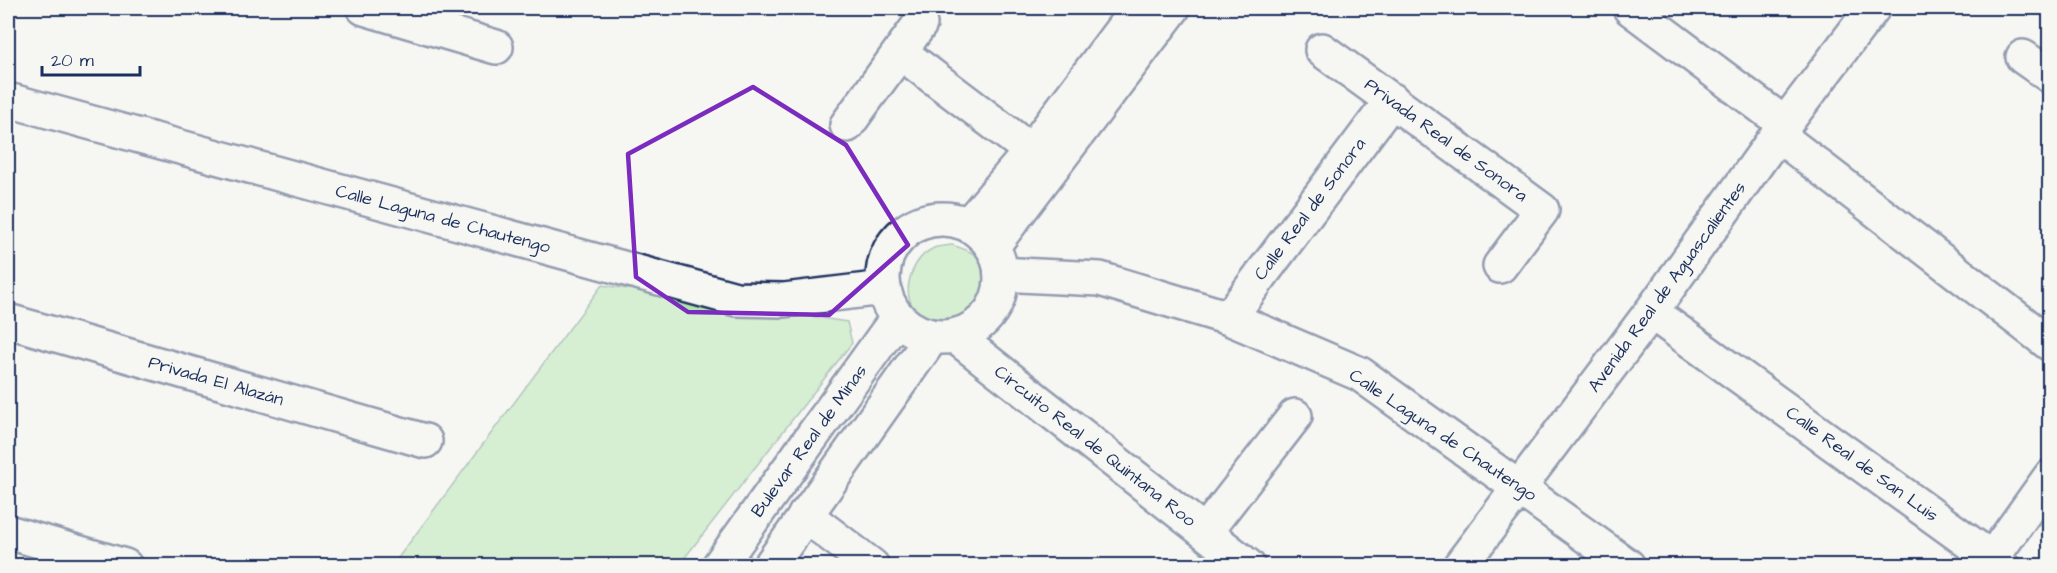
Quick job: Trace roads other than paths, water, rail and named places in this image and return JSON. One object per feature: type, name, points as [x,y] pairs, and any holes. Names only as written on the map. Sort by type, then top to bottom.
[{"type":"street","points":[[364,8],[496,46]]},
{"type":"street","points":[[968,225],[1031,151],[1138,8]]},
{"type":"street","points":[[996,261],[1173,8]]},
{"type":"street","points":[[1630,8],[2049,344]]},
{"type":"street","name":"Avenida Real de Aguascalientes","points":[[1460,566],[1518,485],[1651,312],[1782,129],[1873,8]]},
{"type":"street","points":[[847,125],[920,24]]},
{"type":"street","name":"Privada Real de Sonora","points":[[1322,50],[1542,210],[1500,266]]},
{"type":"street","points":[[900,52],[1031,151]]},
{"type":"street","points":[[2023,57],[2049,76]]},
{"type":"street","name":"Calle Laguna de Chautengo","points":[[8,100],[736,299],[891,303]]},
{"type":"street","name":"Calle Real de Sonora","points":[[1228,318],[1392,100]]},
{"type":"street","points":[[949,219],[968,225],[981,234],[996,261],[999,291],[994,307],[970,330],[943,336],[913,330],[891,303],[884,273],[888,254],[898,238],[913,227],[931,220],[949,219]]},
{"type":"street","name":"Calle Laguna de Chautengo","points":[[996,261],[1100,279],[1228,318],[1360,374],[1628,566]]},
{"type":"street","name":"Bulevar Real de Minas","points":[[719,566],[891,303]]},
{"type":"street","name":"Calle Real de San Luis","points":[[1651,312],[1997,562],[2049,477]]},
{"type":"street","name":"Privada El Alazán","points":[[8,321],[425,441]]},
{"type":"street","points":[[770,566],[805,515],[943,336]]},
{"type":"street","name":"Circuito Real de Quintana Roo","points":[[943,336],[1205,532],[1295,416]]},
{"type":"street","points":[[805,515],[872,566]]},
{"type":"street","points":[[8,532],[124,566]]},
{"type":"street","points":[[1205,532],[1248,566]]}]
